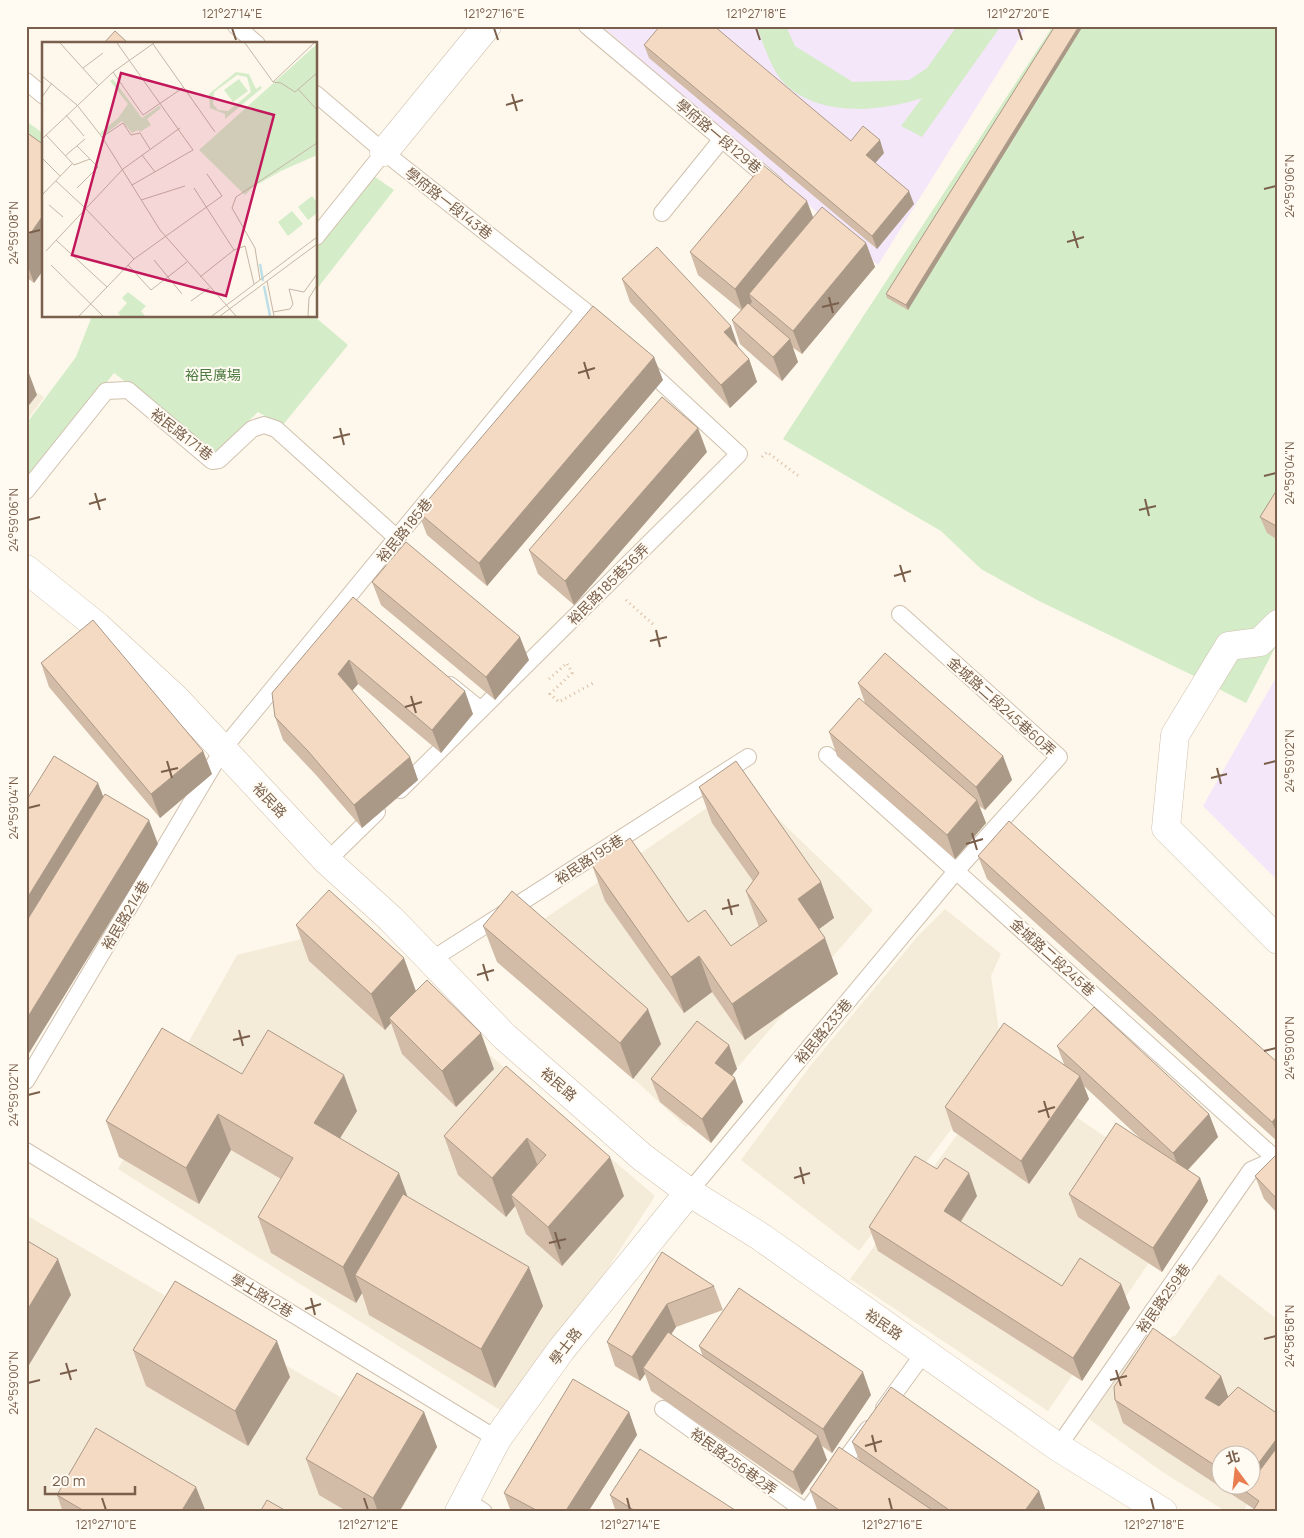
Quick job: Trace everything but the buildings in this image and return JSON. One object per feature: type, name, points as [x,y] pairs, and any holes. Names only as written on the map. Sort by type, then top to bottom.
[{"type":"street","points":[[384,152],[487,26]]},
{"type":"street","name":"裕民路","points":[[26,569],[104,632],[176,699],[327,861],[391,919],[505,1037],[642,1157],[689,1192],[761,1237],[1058,1447],[1159,1511]]},
{"type":"street","points":[[1278,624],[1260,642],[1229,646],[1175,735],[1166,828],[1278,940]]},
{"type":"street","name":"學士路","points":[[470,1508],[497,1439],[561,1350],[689,1192]]},
{"type":"lane","points":[[236,26],[254,42]]},
{"type":"lane","name":"學府路一段129巷","points":[[587,26],[786,193]]},
{"type":"lane","points":[[26,81],[42,94]]},
{"type":"lane","name":"學府路一段143巷","points":[[318,96],[384,152],[584,310]]},
{"type":"lane","points":[[662,213],[722,139]]},
{"type":"lane","points":[[318,234],[384,152]]},
{"type":"lane","points":[[584,310],[612,336]]},
{"type":"lane","name":"裕民路185巷","points":[[223,749],[584,310]]},
{"type":"lane","name":"裕民路185巷36弄","points":[[327,861],[739,454],[633,356]]},
{"type":"lane","name":"裕民路171巷","points":[[26,491],[106,391],[128,390],[212,461],[218,460],[252,429],[264,426],[276,429],[397,538]]},
{"type":"lane","points":[[346,600],[361,612]]},
{"type":"lane","name":"金城路二段245巷60弄","points":[[900,614],[1059,757],[957,870]]},
{"type":"lane","points":[[436,674],[481,710]]},
{"type":"lane","name":"裕民路214巷","points":[[26,1081],[223,749]]},
{"type":"lane","name":"金城路二段245巷","points":[[827,755],[1277,1158]]},
{"type":"lane","name":"裕民路195巷","points":[[431,960],[748,757]]},
{"type":"lane","name":"裕民路233巷","points":[[689,1192],[957,870]]},
{"type":"lane","name":"學士路12巷","points":[[26,1151],[497,1439]]},
{"type":"lane","name":"裕民路259巷","points":[[1058,1447],[1251,1170],[1277,1158]]},
{"type":"lane","points":[[806,1512],[924,1353]]},
{"type":"lane","name":"裕民路256巷2弄","points":[[663,1409],[806,1512]]},
{"type":"path","points":[[608,585],[656,626]]},
{"type":"path","points":[[523,669],[542,685],[567,663],[572,673],[550,694],[560,702],[595,682]]},
{"type":"shaded area","points":[[602,26],[1027,26],[878,265]]},
{"type":"shaded area","points":[[26,386],[44,397],[26,422]]},
{"type":"shaded area","points":[[1278,674],[1278,881],[1203,806]]},
{"type":"shaded area","points":[[742,784],[873,910],[686,1127],[496,952]]},
{"type":"shaded area","points":[[945,909],[1001,954],[991,976],[1000,1037],[1000,1065],[859,1251],[741,1160],[811,1065],[917,937]]},
{"type":"shaded area","points":[[342,929],[655,1196],[511,1417],[118,1169],[237,955]]},
{"type":"shaded area","points":[[1006,1069],[1101,1134],[1197,1192],[1048,1411],[850,1279]]},
{"type":"shaded area","points":[[26,1215],[435,1452],[400,1512],[26,1512]]},
{"type":"shaded area","points":[[1219,1274],[1278,1320],[1278,1454],[1272,1457],[1262,1476],[1262,1446],[1212,1446],[1212,1496],[1251,1496],[1243,1512],[1227,1512],[1164,1473],[1089,1419],[1132,1356],[1176,1335]]},
{"type":"green space","points":[[757,26],[786,26],[795,46],[853,82],[909,80],[927,68],[957,26],[1001,26],[922,137],[901,126],[922,98],[888,106],[851,109],[833,107],[800,95],[786,85],[776,73]]},
{"type":"green space","points":[[1053,26],[1278,26],[1278,642],[1246,703],[1039,601],[981,569],[941,531],[783,439]]},
{"type":"green space","points":[[26,121],[42,133],[42,164],[26,152]]},
{"type":"green space","points":[[375,177],[394,190],[318,287],[318,243]]},
{"type":"green space","name":"裕民廣場","points":[[91,318],[316,318],[348,345],[282,426],[258,412],[216,452],[114,373],[26,486],[26,424],[76,357]]}]
